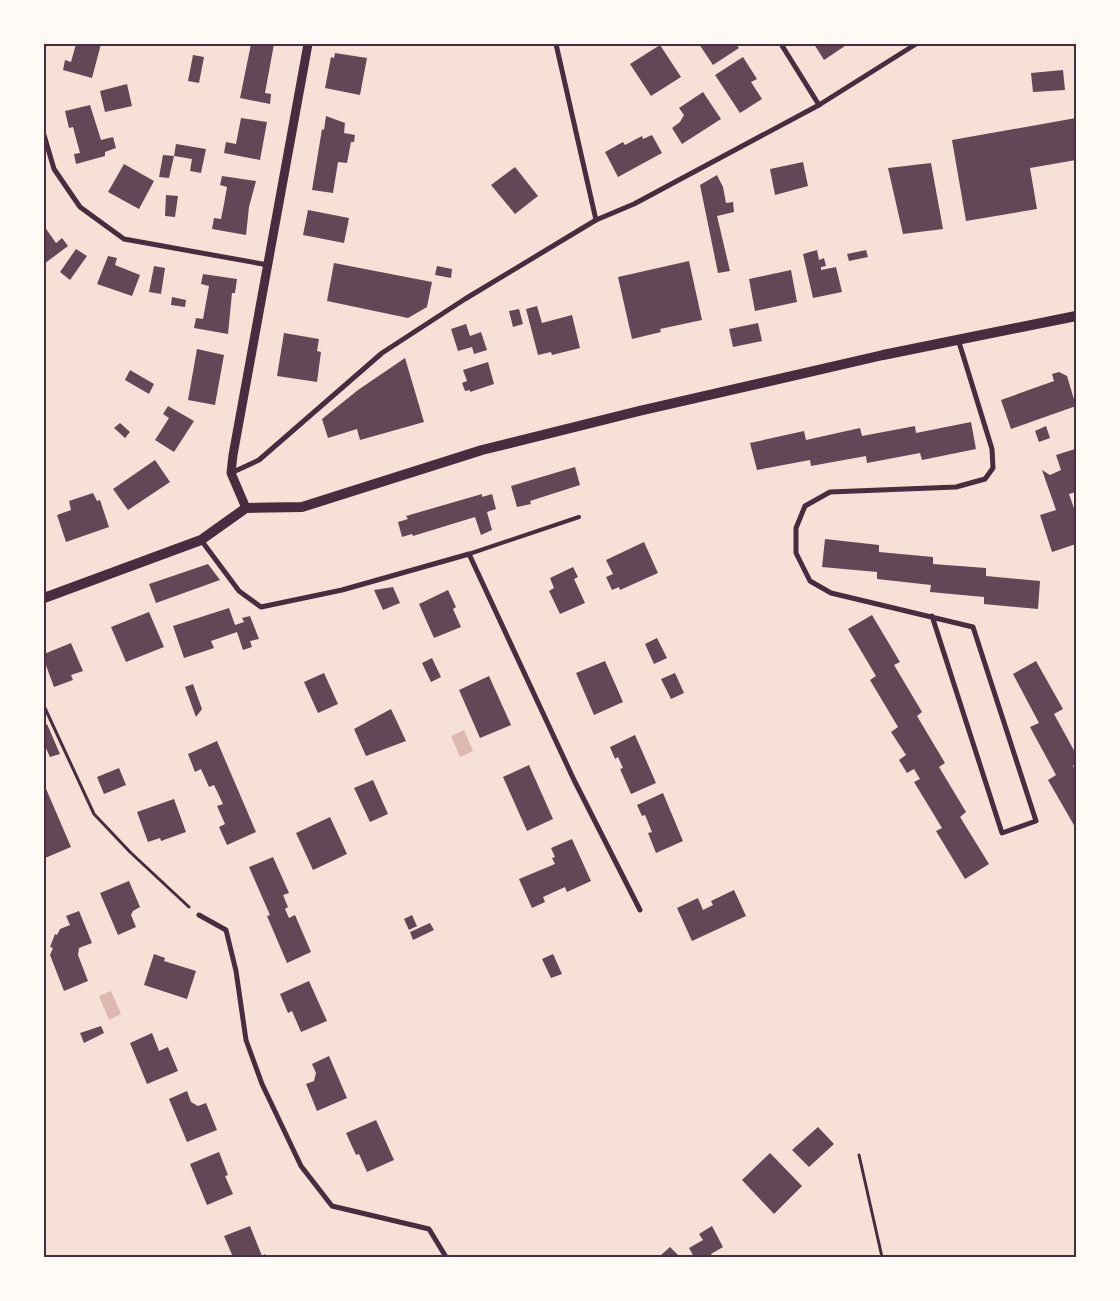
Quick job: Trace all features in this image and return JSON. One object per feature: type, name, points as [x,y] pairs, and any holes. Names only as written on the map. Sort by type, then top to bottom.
[{"type":"main road","points":[[44,598],[200,540],[246,508],[302,507],[482,450],[639,411],[958,339],[1076,316]]},
{"type":"street","points":[[246,508],[231,473],[233,454],[308,44]]},
{"type":"street","points":[[556,44],[596,220]]},
{"type":"street","points":[[782,44],[819,105]]},
{"type":"street","points":[[231,473],[259,460],[382,353],[465,299],[596,220],[634,204],[819,105],[916,44]]},
{"type":"street","points":[[44,135],[54,169],[80,207],[124,239],[268,265]]},
{"type":"street","points":[[932,616],[1002,833],[1036,821],[973,627],[932,616],[831,593],[810,581],[796,553],[796,528],[805,506],[830,492],[956,487],[985,479],[993,468],[992,449],[958,339]]},
{"type":"street","points":[[200,540],[239,590],[261,607],[342,590],[469,554],[574,780],[640,910]]},
{"type":"street","points":[[199,915],[226,930],[236,971],[246,1040],[262,1084],[301,1166],[332,1206],[429,1229],[446,1257]]},
{"type":"lane","points":[[469,554],[579,517]]},
{"type":"path","points":[[44,706],[94,814],[130,852],[199,915]]},
{"type":"path","points":[[859,1155],[882,1257]]},
{"type":"shaded area","points":[[464,730],[473,751],[460,757],[451,736]]},
{"type":"shaded area","points":[[111,991],[121,1014],[109,1020],[99,996]]},
{"type":"building","points":[[76,44],[101,44],[92,78],[63,70],[65,60],[71,62]]},
{"type":"building","points":[[251,44],[274,44],[265,93],[271,94],[270,104],[240,98]]},
{"type":"building","points":[[699,44],[736,44],[739,48],[713,65]]},
{"type":"building","points":[[814,44],[848,44],[824,60]]},
{"type":"building","points":[[660,45],[681,77],[651,96],[630,64]]},
{"type":"building","points":[[335,53],[367,58],[360,95],[325,88],[331,57],[334,58]]},
{"type":"building","points":[[193,55],[204,57],[199,83],[188,81]]},
{"type":"building","points":[[743,57],[757,79],[751,82],[762,99],[740,113],[715,75]]},
{"type":"building","points":[[1063,70],[1065,90],[1033,92],[1031,73]]},
{"type":"building","points":[[127,84],[132,106],[105,112],[100,91]]},
{"type":"building","points":[[703,92],[721,119],[682,144],[672,128],[680,122],[684,115],[679,108]]},
{"type":"building","points":[[90,105],[101,140],[113,137],[116,148],[105,152],[105,156],[76,164],[74,154],[80,153],[73,127],[69,128],[65,111]]},
{"type":"building","points":[[326,116],[345,123],[344,133],[355,135],[354,142],[351,142],[347,163],[338,162],[333,193],[312,190],[322,129],[324,130]]},
{"type":"building","points":[[241,118],[267,122],[260,160],[224,153],[226,142],[236,144]]},
{"type":"building","points":[[1076,118],[1076,160],[1030,168],[1037,209],[966,221],[952,140]]},
{"type":"building","points":[[652,135],[662,153],[618,177],[605,152],[623,142],[625,145],[642,136],[643,139]]},
{"type":"building","points":[[176,144],[206,149],[201,173],[190,171],[192,159],[174,156]]},
{"type":"building","points":[[163,155],[174,156],[169,178],[159,177]]},
{"type":"building","points":[[803,162],[808,186],[775,195],[770,169]]},
{"type":"building","points":[[931,163],[943,229],[903,234],[888,168]]},
{"type":"building","points":[[124,164],[154,181],[139,209],[108,192]]},
{"type":"building","points":[[515,167],[538,196],[515,214],[491,185]]},
{"type":"building","points":[[717,175],[723,187],[726,203],[733,202],[734,212],[717,216],[730,271],[718,273],[700,185]]},
{"type":"building","points":[[222,176],[256,181],[249,207],[246,235],[212,229],[214,218],[221,219],[224,204],[227,187],[220,185]]},
{"type":"building","points":[[166,195],[178,196],[175,217],[165,216]]},
{"type":"building","points":[[308,210],[349,218],[344,243],[303,235]]},
{"type":"building","points":[[44,226],[56,243],[62,238],[68,246],[44,264]]},
{"type":"building","points":[[76,249],[87,256],[70,280],[60,272]]},
{"type":"building","points":[[817,250],[819,260],[824,258],[826,266],[821,267],[821,270],[836,267],[842,292],[813,298],[803,254]]},
{"type":"building","points":[[866,250],[868,257],[849,261],[847,254]]},
{"type":"building","points":[[108,256],[117,258],[115,265],[140,275],[132,296],[97,284]]},
{"type":"building","points":[[689,261],[702,320],[660,329],[661,332],[632,339],[618,277]]},
{"type":"building","points":[[334,263],[432,282],[427,307],[408,318],[327,301]]},
{"type":"building","points":[[154,266],[165,268],[161,294],[149,292]]},
{"type":"building","points":[[437,266],[452,269],[451,278],[435,275]]},
{"type":"building","points":[[791,270],[797,302],[755,311],[749,279]]},
{"type":"building","points":[[203,274],[237,279],[235,293],[232,293],[228,334],[194,328],[196,318],[203,319],[209,286],[201,284]]},
{"type":"building","points":[[172,297],[186,300],[185,307],[171,305]]},
{"type":"building","points":[[537,306],[542,323],[572,315],[580,348],[552,355],[551,352],[538,355],[526,309]]},
{"type":"building","points":[[519,309],[523,324],[513,327],[509,311]]},
{"type":"building","points":[[758,323],[762,341],[733,347],[729,329]]},
{"type":"building","points":[[466,324],[470,336],[481,332],[487,350],[474,354],[472,347],[458,351],[451,329]]},
{"type":"building","points":[[284,333],[319,339],[317,351],[321,352],[317,382],[277,376]]},
{"type":"building","points":[[197,349],[224,355],[215,405],[188,400]]},
{"type":"building","points":[[405,358],[424,422],[360,440],[357,429],[328,438],[322,419],[358,390]]},
{"type":"building","points":[[488,362],[494,384],[470,392],[470,390],[465,391],[462,383],[467,381],[463,370]]},
{"type":"building","points":[[130,370],[154,384],[149,394],[125,380]]},
{"type":"building","points":[[1059,372],[1067,376],[1076,406],[1011,429],[1001,400],[1054,381],[1052,374]]},
{"type":"building","points":[[168,406],[194,421],[174,452],[155,440],[169,418],[163,414]]},
{"type":"building","points":[[971,422],[976,449],[922,460],[920,453],[867,463],[866,456],[811,466],[810,460],[757,470],[750,443],[804,431],[806,440],[860,428],[862,436],[915,426],[916,433]]},
{"type":"building","points":[[120,423],[130,432],[125,438],[114,428]]},
{"type":"building","points":[[1046,426],[1050,438],[1039,442],[1035,431]]},
{"type":"building","points":[[1075,449],[1076,492],[1069,494],[1076,514],[1076,544],[1052,552],[1040,515],[1056,510],[1042,470],[1050,475],[1061,470],[1056,455]]},
{"type":"building","points":[[155,460],[170,482],[128,510],[113,489]]},
{"type":"building","points":[[575,467],[580,485],[530,501],[531,504],[517,507],[511,486]]},
{"type":"building","points":[[93,493],[97,501],[100,500],[109,527],[66,542],[57,515],[71,510],[69,501]]},
{"type":"building","points":[[482,494],[482,497],[492,494],[496,509],[487,512],[492,530],[481,535],[475,517],[413,536],[412,534],[402,537],[398,522],[408,519],[406,516]]},
{"type":"building","points":[[825,539],[879,545],[879,552],[933,557],[933,564],[986,568],[986,576],[1040,581],[1038,609],[984,604],[984,597],[930,592],[931,585],[877,579],[877,572],[822,567]]},
{"type":"building","points":[[644,542],[658,573],[620,590],[619,587],[612,590],[606,577],[613,574],[606,560]]},
{"type":"building","points":[[208,564],[220,580],[156,603],[149,584]]},
{"type":"building","points":[[573,567],[578,577],[574,579],[585,603],[560,614],[549,591],[554,588],[550,578]]},
{"type":"building","points":[[393,587],[400,603],[383,610],[374,590]]},
{"type":"building","points":[[448,590],[456,607],[453,609],[461,627],[434,638],[419,604]]},
{"type":"building","points":[[229,608],[235,625],[244,622],[242,618],[250,616],[259,639],[250,641],[252,647],[243,650],[237,632],[211,641],[214,648],[184,658],[173,626]]},
{"type":"building","points":[[149,612],[164,647],[126,662],[111,627]]},
{"type":"building","points":[[872,615],[900,662],[894,665],[922,712],[917,716],[945,763],[939,767],[966,812],[960,817],[989,864],[965,879],[936,831],[942,828],[914,782],[920,779],[914,769],[907,773],[899,760],[906,755],[891,732],[898,727],[870,680],[876,676],[848,629]]},
{"type":"building","points":[[657,638],[667,658],[654,664],[645,644]]},
{"type":"building","points":[[71,643],[83,671],[71,675],[73,680],[54,687],[44,660],[44,654]]},
{"type":"building","points":[[432,658],[441,677],[431,682],[422,663]]},
{"type":"building","points":[[605,661],[623,702],[594,715],[576,673]]},
{"type":"building","points":[[1036,661],[1063,709],[1054,714],[1076,754],[1076,764],[1073,766],[1076,771],[1075,827],[1048,780],[1056,775],[1030,727],[1039,723],[1013,674]]},
{"type":"building","points":[[324,673],[338,704],[318,713],[304,682]]},
{"type":"building","points":[[675,673],[684,693],[671,699],[661,679]]},
{"type":"building","points":[[489,676],[511,725],[480,738],[459,690]]},
{"type":"building","points":[[193,684],[202,709],[196,717],[185,687]]},
{"type":"building","points":[[391,709],[406,741],[366,756],[354,729]]},
{"type":"building","points":[[47,724],[60,754],[50,757],[44,744],[44,726]]},
{"type":"building","points":[[635,735],[656,783],[631,794],[620,769],[623,768],[618,757],[615,759],[610,747]]},
{"type":"building","points":[[217,741],[256,832],[227,845],[219,827],[225,824],[217,806],[223,804],[214,785],[209,787],[201,769],[195,772],[188,754]]},
{"type":"building","points":[[529,765],[553,819],[527,831],[503,777]]},
{"type":"building","points":[[119,768],[126,785],[104,794],[97,777]]},
{"type":"building","points":[[373,780],[388,814],[370,822],[354,788]]},
{"type":"building","points":[[44,784],[71,847],[45,858],[44,855]]},
{"type":"building","points":[[663,793],[683,841],[656,853],[648,833],[652,832],[645,815],[642,816],[637,805]]},
{"type":"building","points":[[174,799],[186,832],[161,841],[160,838],[148,842],[137,812]]},
{"type":"building","points":[[330,817],[347,854],[313,870],[296,833]]},
{"type":"building","points":[[572,839],[591,881],[567,892],[565,887],[543,897],[545,902],[532,908],[519,879],[555,864],[552,858],[555,857],[551,848]]},
{"type":"building","points":[[273,857],[289,893],[283,895],[288,907],[285,909],[289,918],[295,915],[311,952],[287,963],[267,916],[270,915],[249,867]]},
{"type":"building","points":[[129,881],[140,907],[133,911],[131,915],[136,927],[118,935],[100,893]]},
{"type":"building","points":[[734,890],[746,916],[692,941],[677,908],[698,898],[703,910],[713,905],[711,901]]},
{"type":"building","points":[[79,911],[92,943],[79,948],[78,955],[88,981],[64,991],[50,955],[53,948],[50,947],[55,934],[57,935],[60,929],[70,925],[66,916]]},
{"type":"building","points":[[412,915],[417,926],[409,930],[404,919]]},
{"type":"building","points":[[430,923],[434,930],[413,940],[410,932]]},
{"type":"building","points":[[154,954],[165,958],[164,961],[196,971],[187,999],[144,985]]},
{"type":"building","points":[[553,954],[562,974],[551,978],[542,959]]},
{"type":"building","points":[[309,981],[327,1021],[301,1032],[292,1011],[288,1013],[280,994]]},
{"type":"building","points":[[101,1026],[104,1033],[84,1043],[80,1033]]},
{"type":"building","points":[[152,1033],[159,1051],[168,1047],[178,1071],[147,1084],[130,1043]]},
{"type":"building","points":[[329,1056],[347,1098],[317,1111],[306,1084],[314,1081],[316,1073],[312,1064]]},
{"type":"building","points":[[187,1091],[191,1102],[198,1106],[206,1103],[217,1130],[187,1142],[169,1099]]},
{"type":"building","points":[[376,1120],[394,1160],[367,1172],[359,1154],[356,1155],[346,1133]]},
{"type":"building","points":[[818,1127],[834,1144],[809,1167],[792,1150]]},
{"type":"building","points":[[219,1152],[228,1175],[225,1176],[233,1194],[207,1205],[190,1164]]},
{"type":"building","points":[[770,1153],[802,1186],[774,1214],[742,1180]]},
{"type":"building","points":[[250,1226],[262,1256],[265,1254],[266,1257],[233,1257],[224,1236]]},
{"type":"building","points":[[712,1226],[723,1247],[711,1254],[713,1257],[694,1257],[689,1248],[703,1240],[699,1234]]},
{"type":"building","points":[[670,1247],[678,1255],[662,1257],[661,1255]]}]
